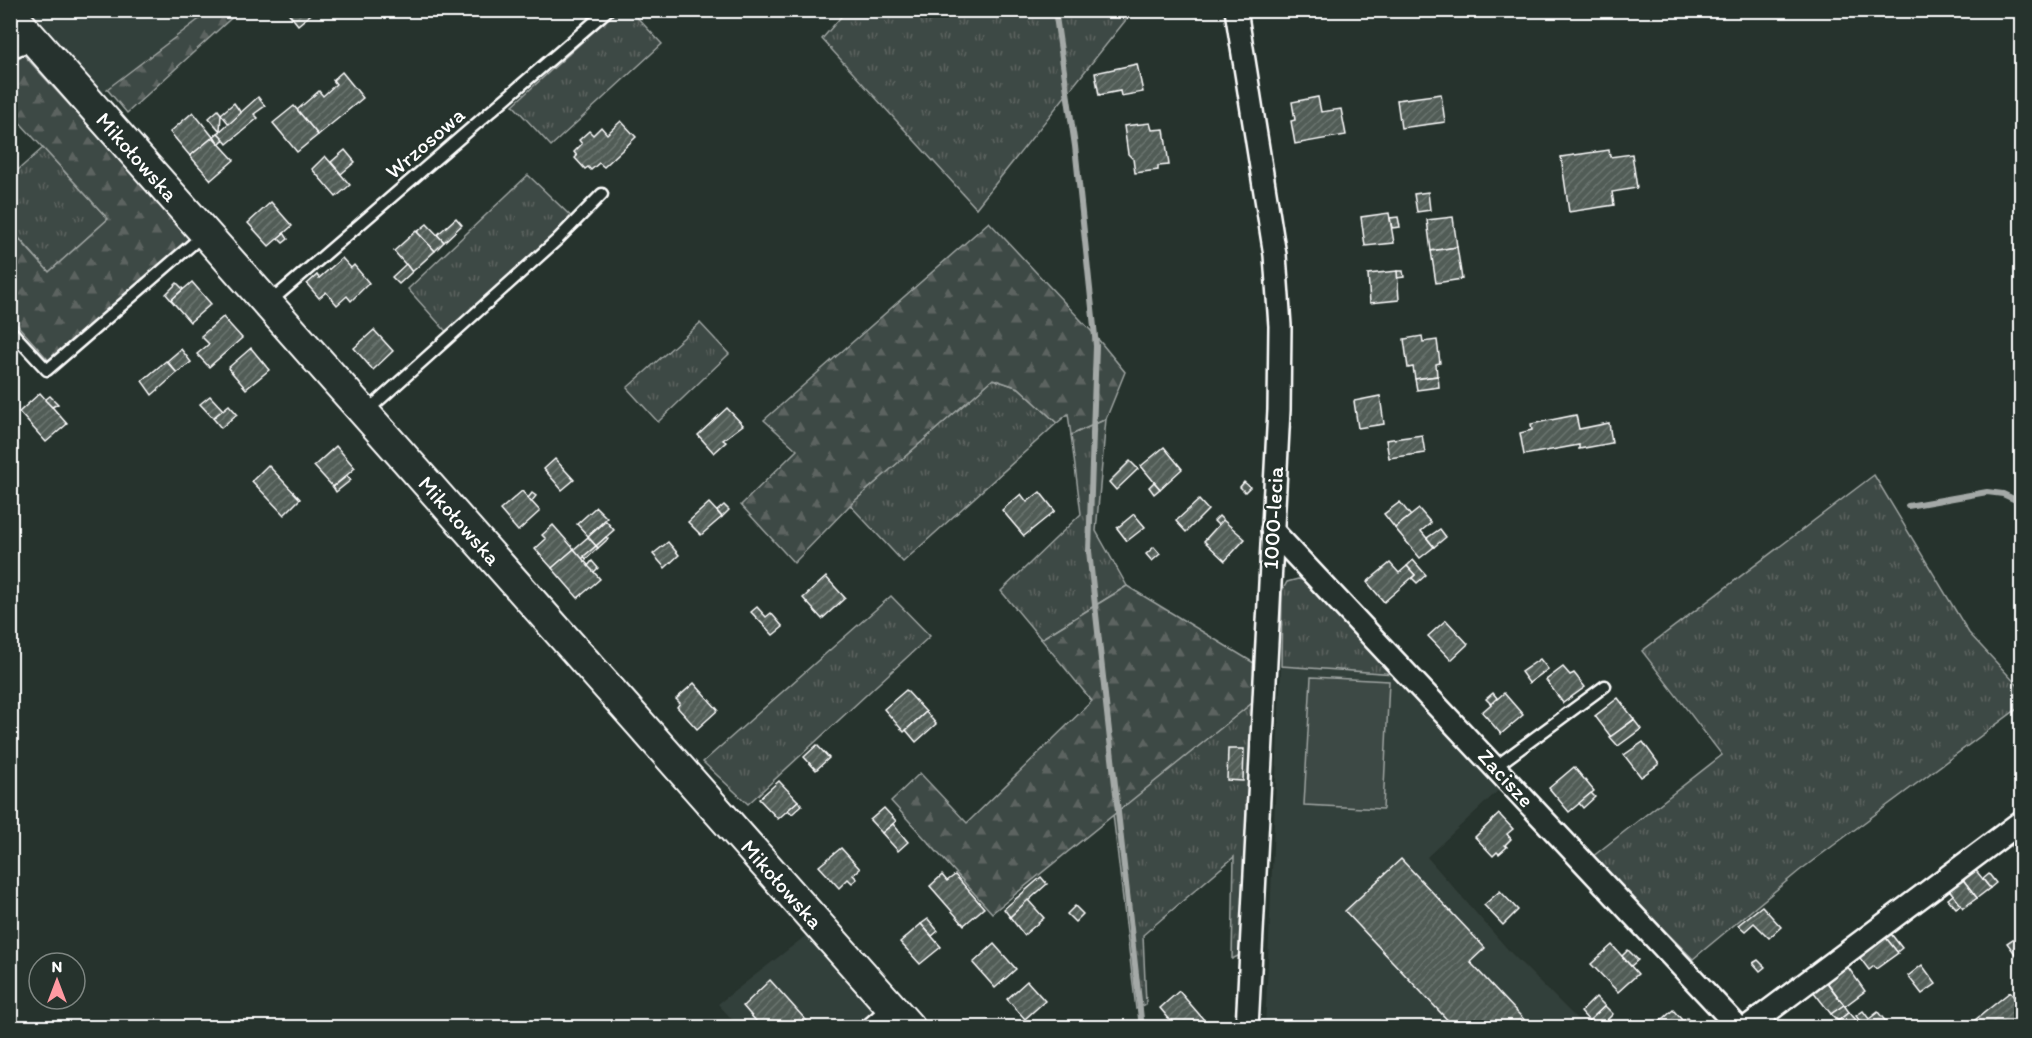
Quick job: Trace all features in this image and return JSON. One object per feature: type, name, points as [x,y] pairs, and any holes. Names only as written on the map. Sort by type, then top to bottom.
[{"type":"main road","name":"Mikołowska","points":[[10,13],[24,48],[205,233],[892,1021]]},
{"type":"street","name":"1000-lecia","points":[[1236,10],[1275,255],[1281,326],[1279,410],[1247,1028]]},
{"type":"street","name":"Zacisze","points":[[1272,530],[1739,1028]]},
{"type":"street","points":[[1746,1028],[2022,821]]},
{"type":"lane","name":"Wrzosowa","points":[[268,304],[608,10]]},
{"type":"lane","points":[[364,413],[557,240],[602,194]]},
{"type":"lane","points":[[10,330],[47,370],[205,233]]},
{"type":"lane","points":[[1495,767],[1605,686]]},
{"type":"shaded area","points":[[25,11],[210,11],[97,97]]},
{"type":"shaded area","points":[[1281,666],[1397,674],[1502,787],[1427,857],[1511,953],[1585,1027],[1265,1028]]},
{"type":"shaded area","points":[[808,934],[881,1012],[862,1027],[739,1027],[718,1004]]},
{"type":"green space","points":[[210,11],[239,11],[127,113],[107,89]]},
{"type":"green space","points":[[616,11],[631,11],[662,44],[551,146],[513,105]]},
{"type":"green space","points":[[846,11],[1133,11],[976,208],[822,39]]},
{"type":"green space","points":[[23,54],[191,239],[52,364],[11,318],[10,229],[49,272],[108,219],[11,113],[11,66]]},
{"type":"green space","points":[[43,148],[108,219],[49,272],[11,229],[10,177]]},
{"type":"green space","points":[[528,175],[581,226],[451,337],[408,289]]},
{"type":"green space","points":[[989,222],[1093,333],[1125,372],[1106,419],[1071,435],[1068,414],[1057,423],[1019,388],[993,379],[850,505],[794,563],[741,505],[797,450],[764,420]]},
{"type":"green space","points":[[700,323],[729,354],[658,422],[627,388]]},
{"type":"green space","points":[[993,379],[1019,388],[1057,423],[903,562],[850,505]]},
{"type":"green space","points":[[1106,419],[1096,531],[1127,586],[1041,639],[1001,591],[1081,514],[1071,435]]},
{"type":"green space","points":[[1874,475],[1969,633],[2021,689],[2021,706],[1799,871],[1693,959],[1592,857],[1722,755],[1642,651]]},
{"type":"green space","points":[[1298,579],[1313,582],[1397,674],[1281,666],[1282,591],[1287,582]]},
{"type":"green space","points":[[1127,586],[1254,663],[1257,699],[992,913],[891,801],[920,773],[967,823],[1092,701],[1041,639]]},
{"type":"green space","points":[[891,596],[930,636],[748,804],[703,762]]},
{"type":"green space","points":[[1311,677],[1389,681],[1383,809],[1304,805]]},
{"type":"green space","points":[[1257,699],[1242,954],[1232,959],[1234,857],[1143,935],[1146,1004],[1136,1009],[1113,814]]},
{"type":"building","points":[[286,10],[316,10],[298,25]]},
{"type":"building","points":[[1137,64],[1143,92],[1121,96],[1120,91],[1099,95],[1095,73]]},
{"type":"building","points":[[342,72],[363,98],[318,135],[297,110],[319,91],[323,96],[336,84],[333,80]]},
{"type":"building","points":[[1441,94],[1445,122],[1401,128],[1397,100]]},
{"type":"building","points":[[258,97],[265,106],[254,114],[258,118],[227,144],[218,133]]},
{"type":"building","points":[[1318,97],[1321,112],[1341,109],[1346,135],[1295,144],[1291,121],[1295,120],[1292,102]]},
{"type":"building","points":[[234,103],[241,113],[229,124],[221,114]]},
{"type":"building","points":[[294,106],[318,135],[297,152],[273,123]]},
{"type":"building","points":[[218,110],[221,114],[220,131],[209,118]]},
{"type":"building","points":[[193,112],[213,137],[190,156],[170,132]]},
{"type":"building","points":[[621,121],[636,137],[604,167],[599,163],[591,170],[588,167],[585,169],[575,158],[577,156],[574,152],[582,144],[579,140],[589,131],[593,135],[601,127],[607,134]]},
{"type":"building","points":[[1150,123],[1152,130],[1164,129],[1169,165],[1158,166],[1158,170],[1135,173],[1133,159],[1128,154],[1124,126]]},
{"type":"building","points":[[218,133],[224,139],[219,144],[214,136]]},
{"type":"building","points":[[213,137],[234,160],[211,180],[190,156]]},
{"type":"building","points":[[345,150],[355,162],[341,174],[331,162]]},
{"type":"building","points":[[1609,150],[1610,157],[1632,154],[1637,188],[1612,192],[1614,205],[1569,212],[1561,157]]},
{"type":"building","points":[[325,156],[350,185],[336,197],[312,169]]},
{"type":"building","points":[[1428,192],[1430,210],[1417,212],[1414,194]]},
{"type":"building","points":[[271,202],[292,226],[269,246],[248,223]]},
{"type":"building","points":[[1389,213],[1394,243],[1365,246],[1361,217]]},
{"type":"building","points":[[1398,217],[1400,227],[1392,228],[1390,218]]},
{"type":"building","points":[[1453,217],[1457,247],[1431,251],[1427,220]]},
{"type":"building","points":[[456,218],[462,225],[444,242],[437,235]]},
{"type":"building","points":[[427,224],[444,242],[435,251],[417,232]]},
{"type":"building","points":[[416,231],[435,251],[412,272],[394,251]]},
{"type":"building","points":[[284,233],[288,239],[283,243],[278,238]]},
{"type":"building","points":[[1457,247],[1462,279],[1436,283],[1431,251]]},
{"type":"building","points":[[342,258],[351,268],[354,265],[369,283],[351,301],[347,296],[337,305],[326,292],[319,298],[307,284],[317,275],[319,278]]},
{"type":"building","points":[[406,264],[412,272],[399,284],[392,277]]},
{"type":"building","points":[[1397,271],[1403,271],[1404,277],[1397,278]]},
{"type":"building","points":[[1397,271],[1399,300],[1370,303],[1368,274]]},
{"type":"building","points":[[192,282],[211,304],[190,322],[171,300]]},
{"type":"building","points":[[177,283],[183,289],[171,300],[166,294]]},
{"type":"building","points":[[223,317],[242,338],[209,367],[197,354],[209,344],[201,336]]},
{"type":"building","points":[[374,330],[393,351],[373,370],[354,348]]},
{"type":"building","points":[[1422,336],[1423,342],[1437,340],[1440,363],[1436,364],[1437,376],[1415,379],[1413,367],[1408,368],[1404,339]]},
{"type":"building","points":[[251,348],[269,370],[246,389],[228,368]]},
{"type":"building","points":[[181,349],[191,362],[177,373],[167,361]]},
{"type":"building","points":[[166,361],[177,373],[152,395],[142,381]]},
{"type":"building","points":[[1438,376],[1439,387],[1417,390],[1415,379]]},
{"type":"building","points":[[40,393],[67,424],[46,442],[19,412]]},
{"type":"building","points":[[50,396],[58,404],[52,407],[45,400]]},
{"type":"building","points":[[210,396],[223,410],[213,418],[200,404]]},
{"type":"building","points":[[1380,396],[1384,424],[1358,428],[1354,401]]},
{"type":"building","points":[[229,405],[237,414],[221,428],[213,418]]},
{"type":"building","points":[[727,408],[743,425],[723,440],[726,442],[714,453],[698,435]]},
{"type":"building","points":[[1576,415],[1579,429],[1609,423],[1612,443],[1579,449],[1579,445],[1524,455],[1520,433],[1532,430],[1531,424]]},
{"type":"building","points":[[1422,435],[1425,453],[1389,458],[1386,440]]},
{"type":"building","points":[[336,446],[355,468],[333,487],[314,466]]},
{"type":"building","points":[[1164,447],[1182,469],[1160,489],[1141,466]]},
{"type":"building","points":[[555,459],[574,480],[562,490],[544,469]]},
{"type":"building","points":[[1130,461],[1138,469],[1116,490],[1109,482]]},
{"type":"building","points":[[268,465],[300,499],[284,515],[252,481]]},
{"type":"building","points":[[347,476],[351,480],[336,492],[333,487]]},
{"type":"building","points":[[1154,482],[1160,489],[1154,494],[1149,487]]},
{"type":"building","points":[[1244,482],[1250,487],[1245,492],[1240,487]]},
{"type":"building","points":[[522,491],[540,511],[518,531],[500,510]]},
{"type":"building","points":[[1040,492],[1055,511],[1024,536],[1002,510],[1021,494],[1027,502]]},
{"type":"building","points":[[532,493],[536,496],[531,502],[528,498]]},
{"type":"building","points":[[1199,500],[1208,510],[1186,532],[1176,521]]},
{"type":"building","points":[[1400,502],[1411,516],[1395,528],[1384,514]]},
{"type":"building","points":[[709,503],[722,517],[701,535],[688,522]]},
{"type":"building","points":[[724,505],[729,510],[722,517],[717,511]]},
{"type":"building","points":[[596,507],[607,518],[588,536],[577,524]]},
{"type":"building","points":[[1419,509],[1431,523],[1421,531],[1434,547],[1420,558],[1395,528]]},
{"type":"building","points":[[1134,514],[1145,527],[1127,541],[1117,528]]},
{"type":"building","points":[[1219,516],[1223,520],[1218,525],[1214,521]]},
{"type":"building","points":[[1223,520],[1245,539],[1225,561],[1204,541]]},
{"type":"building","points":[[606,521],[614,530],[596,546],[588,537]]},
{"type":"building","points":[[553,525],[574,549],[552,568],[535,549],[546,539],[542,535]]},
{"type":"building","points":[[1440,529],[1446,537],[1434,547],[1427,538]]},
{"type":"building","points":[[588,537],[596,546],[582,559],[574,549]]},
{"type":"building","points":[[606,537],[608,539],[598,548],[596,546]]},
{"type":"building","points":[[668,542],[679,555],[665,568],[653,554]]},
{"type":"building","points":[[596,546],[598,548],[586,559],[584,556]]},
{"type":"building","points":[[1154,547],[1160,554],[1152,561],[1146,554]]},
{"type":"building","points":[[574,549],[600,579],[578,598],[552,568]]},
{"type":"building","points":[[1413,560],[1426,575],[1417,583],[1412,578],[1415,575],[1407,566]]},
{"type":"building","points":[[592,561],[598,568],[594,572],[588,566]]},
{"type":"building","points":[[1390,563],[1399,573],[1407,566],[1415,575],[1384,602],[1367,582]]},
{"type":"building","points":[[826,577],[845,598],[822,619],[803,598]]},
{"type":"building","points":[[757,607],[766,617],[771,613],[783,627],[773,635],[751,612]]},
{"type":"building","points":[[1446,620],[1468,644],[1451,660],[1428,636]]},
{"type":"building","points":[[1540,659],[1548,669],[1529,683],[1521,672]]},
{"type":"building","points":[[1563,667],[1570,675],[1574,673],[1585,687],[1563,703],[1546,680]]},
{"type":"building","points":[[694,683],[718,710],[697,729],[677,707],[680,703],[676,699]]},
{"type":"building","points":[[906,690],[926,712],[904,732],[884,709]]},
{"type":"building","points":[[1493,693],[1497,698],[1491,704],[1486,699]]},
{"type":"building","points":[[1504,693],[1523,715],[1501,734],[1482,712]]},
{"type":"building","points":[[1618,698],[1634,719],[1611,737],[1595,716]]},
{"type":"building","points":[[926,712],[936,724],[916,742],[906,730]]},
{"type":"building","points":[[1634,720],[1641,729],[1618,746],[1610,737]]},
{"type":"building","points":[[1643,742],[1659,764],[1641,777],[1624,755]]},
{"type":"building","points":[[817,745],[829,758],[816,770],[804,757]]},
{"type":"building","points":[[1228,749],[1244,749],[1243,781],[1227,780]]},
{"type":"building","points":[[1574,767],[1594,791],[1569,812],[1549,788]]},
{"type":"building","points":[[779,781],[798,801],[778,819],[759,799]]},
{"type":"building","points":[[1591,793],[1595,797],[1583,808],[1579,803]]},
{"type":"building","points":[[798,801],[802,805],[792,814],[788,810]]},
{"type":"building","points":[[884,808],[896,821],[882,833],[870,820]]},
{"type":"building","points":[[1499,814],[1513,829],[1507,834],[1511,839],[1505,845],[1507,847],[1493,856],[1475,837]]},
{"type":"building","points":[[893,824],[908,842],[898,851],[882,833]]},
{"type":"building","points":[[2022,834],[2022,861],[2007,840]]},
{"type":"building","points":[[841,848],[860,869],[853,875],[857,879],[852,883],[848,879],[839,888],[819,866]]},
{"type":"building","points":[[1401,859],[1485,948],[1470,962],[1532,1028],[1455,1028],[1345,911]]},
{"type":"building","points":[[1974,868],[1990,888],[1977,898],[1961,877]]},
{"type":"building","points":[[1989,874],[1996,883],[1990,888],[1983,879]]},
{"type":"building","points":[[942,875],[947,881],[955,875],[984,908],[964,925],[930,886]]},
{"type":"building","points":[[1041,877],[1047,884],[1010,917],[1004,909]]},
{"type":"building","points":[[1961,877],[1977,898],[1963,908],[1948,888]]},
{"type":"building","points":[[1500,891],[1518,910],[1503,925],[1484,905]]},
{"type":"building","points":[[1953,895],[1961,905],[1956,908],[1948,899]]},
{"type":"building","points":[[1028,900],[1044,918],[1024,935],[1010,917]]},
{"type":"building","points":[[1075,906],[1083,914],[1075,922],[1067,914]]},
{"type":"building","points":[[1762,906],[1781,927],[1769,938],[1754,923],[1745,931],[1738,925]]},
{"type":"building","points":[[928,919],[938,931],[932,936],[921,924]]},
{"type":"building","points":[[921,924],[941,947],[920,964],[900,942]]},
{"type":"building","points":[[1888,930],[1902,948],[1897,952],[1883,934]]},
{"type":"building","points":[[2022,933],[2022,963],[2007,943]]},
{"type":"building","points":[[1883,934],[1898,953],[1876,969],[1874,966],[1869,970],[1857,954]]},
{"type":"building","points":[[994,944],[1016,969],[995,988],[973,963]]},
{"type":"building","points":[[1612,945],[1638,974],[1618,992],[1591,964]]},
{"type":"building","points":[[1628,950],[1638,960],[1631,966],[1622,956]]},
{"type":"building","points":[[1758,960],[1765,967],[1760,971],[1753,963]]},
{"type":"building","points":[[1845,963],[1865,991],[1845,1006],[1824,978]]},
{"type":"building","points":[[1922,965],[1936,984],[1922,994],[1908,976]]},
{"type":"building","points":[[1822,976],[1844,1005],[1831,1014],[1809,986]]},
{"type":"building","points":[[770,980],[813,1028],[762,1028],[743,1006]]},
{"type":"building","points":[[1027,981],[1045,1001],[1025,1019],[1007,999]]},
{"type":"building","points":[[1179,991],[1211,1028],[1162,1028],[1170,1020],[1160,1008]]},
{"type":"building","points":[[2010,992],[2022,1007],[2022,1023],[2016,1028],[1965,1028]]},
{"type":"building","points":[[1596,997],[1605,1006],[1589,1021],[1581,1012]]},
{"type":"building","points":[[1844,1005],[1849,1012],[1838,1021],[1831,1014]]},
{"type":"building","points":[[1605,1006],[1613,1014],[1599,1028],[1596,1028],[1589,1021]]},
{"type":"building","points":[[1673,1010],[1683,1021],[1687,1018],[1695,1028],[1653,1028]]},
{"type":"building","points":[[1863,1011],[1869,1019],[1878,1012],[1887,1023],[1880,1028],[1865,1028],[1856,1016]]},
{"type":"building","points":[[1849,1012],[1856,1020],[1846,1028],[1842,1028],[1838,1021]]},
{"type":"building","points":[[1108,1021],[1113,1028],[1101,1028]]},
{"type":"waterway","points":[[1055,10],[1075,146],[1096,346],[1089,551],[1142,1028]]},
{"type":"waterway","points":[[1908,506],[1987,492],[2003,494],[2022,503]]}]
